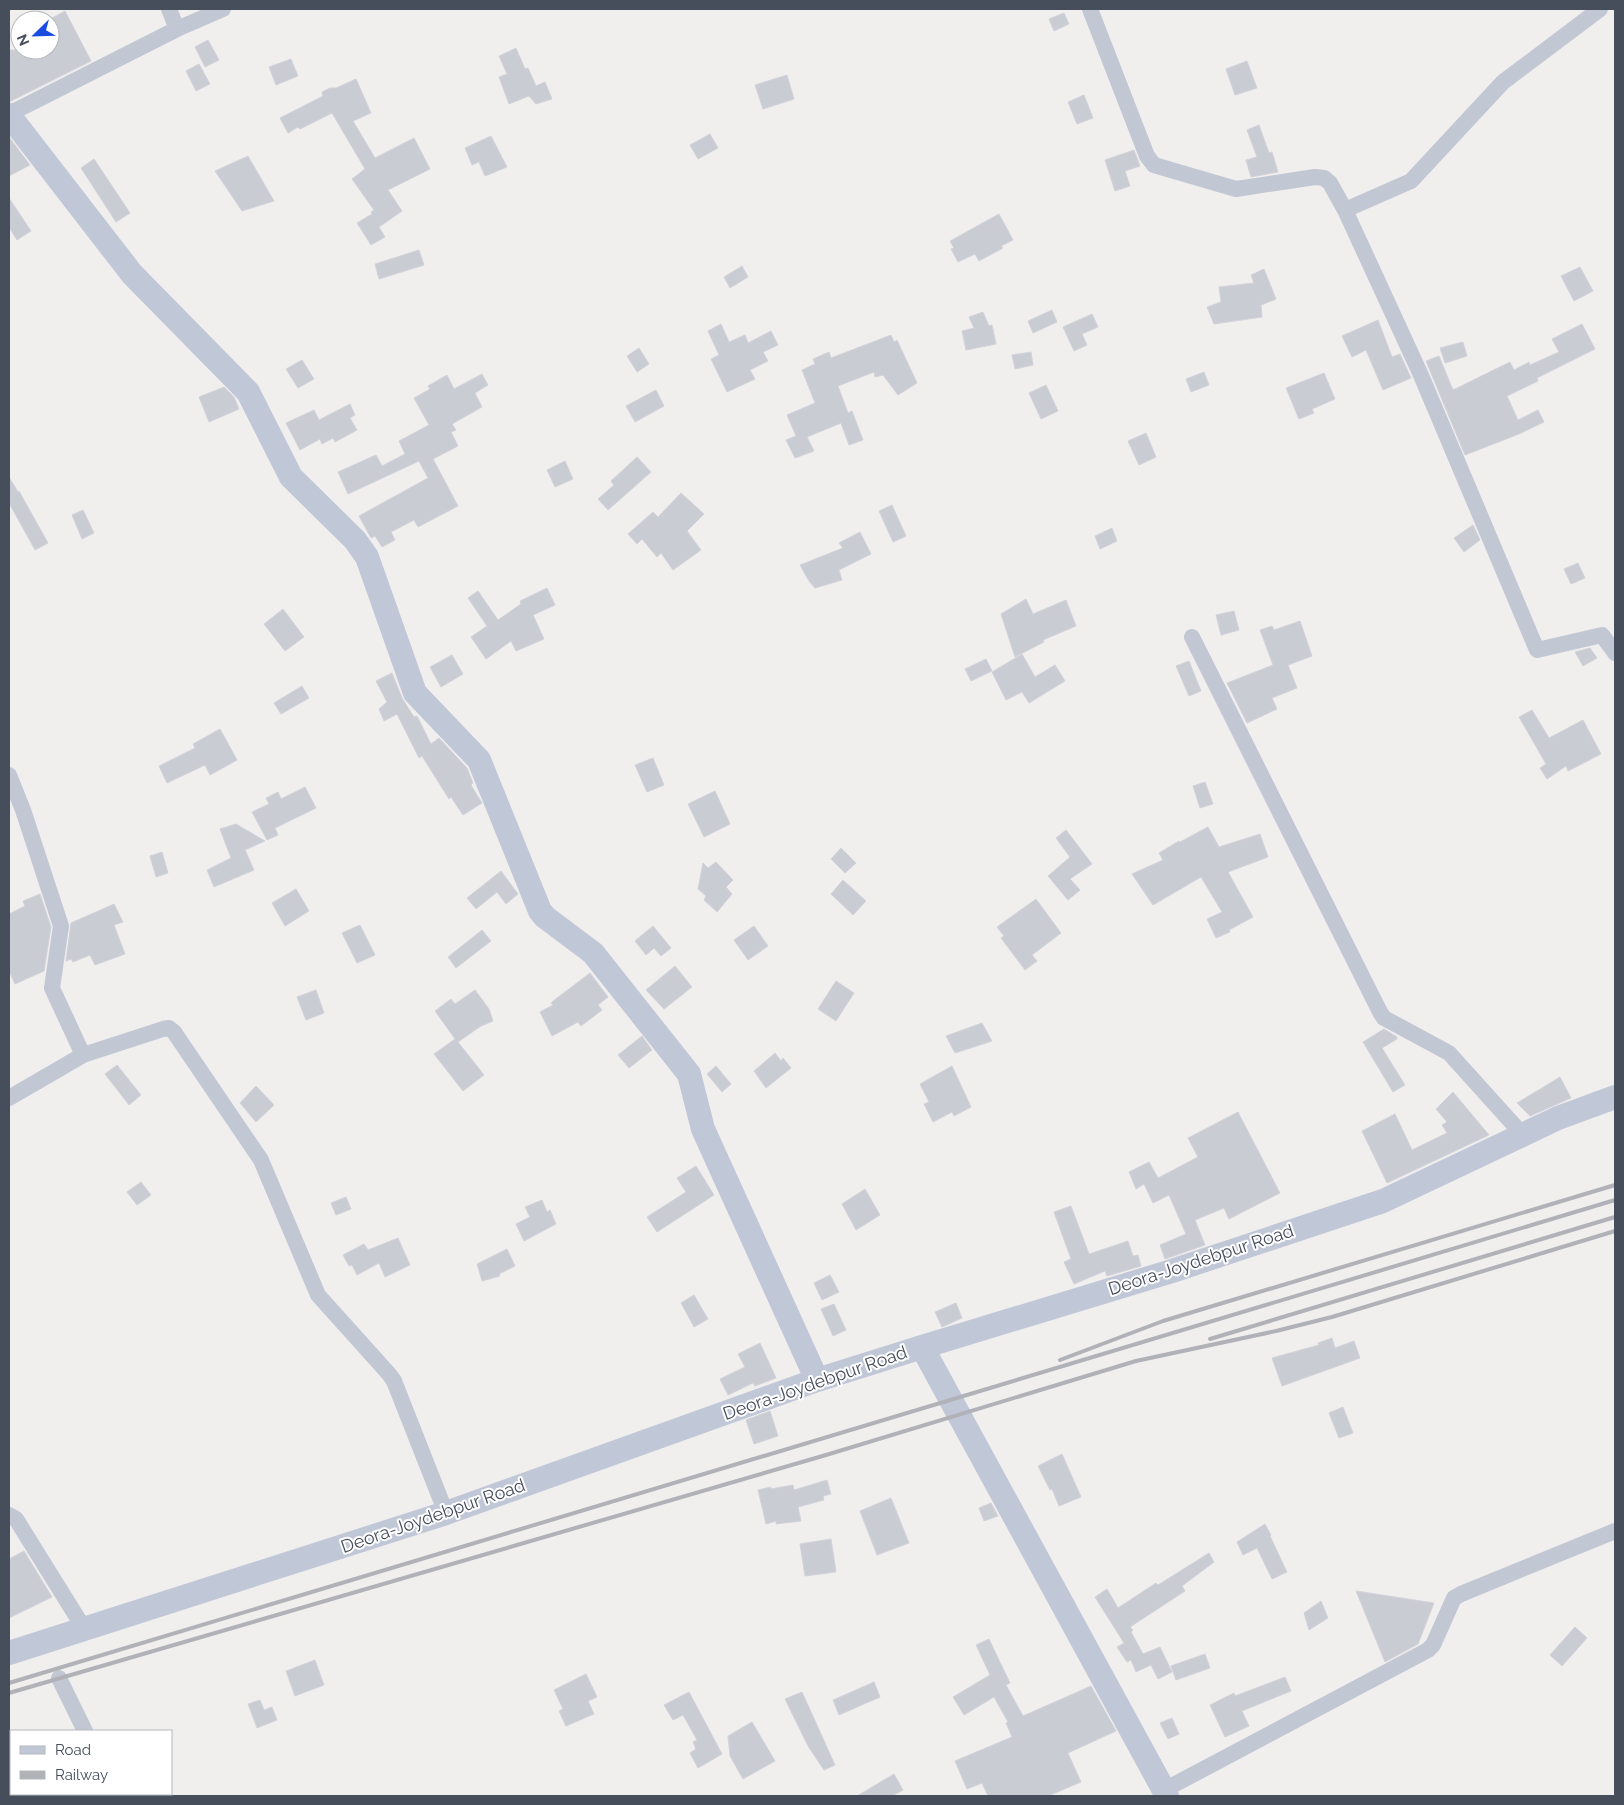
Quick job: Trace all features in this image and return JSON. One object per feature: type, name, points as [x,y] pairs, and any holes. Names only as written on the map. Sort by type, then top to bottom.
[{"type":"street","points":[[169,9],[177,29]]},
{"type":"street","points":[[223,9],[177,29],[9,115],[132,274],[248,392],[291,477],[355,540],[368,557],[415,694],[479,760],[540,911],[545,917],[593,953],[689,1074],[703,1130],[817,1380]]},
{"type":"street","points":[[1090,9],[1147,156],[1154,165],[1236,189],[1315,177],[1324,178],[1330,183],[1345,210],[1420,373],[1537,650],[1602,635],[1615,653]]},
{"type":"street","points":[[1345,210],[1411,181],[1503,82],[1600,9]]},
{"type":"street","points":[[1192,638],[1380,1012],[1384,1018],[1449,1053],[1523,1135]]},
{"type":"street","points":[[9,775],[23,810],[61,926],[52,988],[83,1055]]},
{"type":"street","points":[[9,1098],[83,1055],[163,1029],[169,1028],[174,1032],[262,1160],[318,1295],[394,1381],[446,1513]]},
{"type":"street","name":"Deora-Joydebpur Road","points":[[9,1654],[446,1513],[817,1380],[1172,1271],[1384,1200],[1558,1118],[1615,1097]]},
{"type":"street","points":[[922,1347],[1166,1793],[1428,1650],[1433,1645],[1454,1598],[1615,1531]]},
{"type":"street","points":[[9,1515],[16,1519],[84,1630]]},
{"type":"street","points":[[59,1678],[85,1730]]},
{"type":"building","points":[[65,11],[91,61],[9,102],[9,50],[10,60],[60,60],[60,14]]},
{"type":"building","points":[[1064,13],[1069,24],[1054,31],[1049,19]]},
{"type":"building","points":[[208,40],[219,60],[205,67],[195,47]]},
{"type":"building","points":[[516,48],[525,69],[528,68],[536,86],[545,82],[552,99],[536,104],[529,96],[509,104],[499,77],[507,74],[499,56]]},
{"type":"building","points":[[291,59],[298,76],[276,85],[269,67]]},
{"type":"building","points":[[1247,61],[1257,88],[1235,95],[1226,69]]},
{"type":"building","points":[[199,64],[210,84],[196,91],[186,71]]},
{"type":"building","points":[[787,75],[794,99],[763,109],[755,85]]},
{"type":"building","points":[[356,79],[371,113],[353,121],[375,158],[414,138],[430,169],[388,190],[402,211],[379,227],[385,237],[371,245],[357,223],[372,214],[371,212],[374,210],[352,179],[365,169],[332,113],[288,133],[280,118],[323,96],[322,92]]},
{"type":"building","points":[[1084,95],[1093,118],[1077,124],[1068,102]]},
{"type":"building","points":[[1259,125],[1269,153],[1272,152],[1278,172],[1251,177],[1246,160],[1257,157],[1247,130]]},
{"type":"building","points":[[710,134],[718,148],[698,159],[690,145]]},
{"type":"building","points":[[491,136],[507,167],[485,176],[479,162],[472,165],[465,148]]},
{"type":"building","points":[[9,137],[30,165],[9,176]]},
{"type":"building","points":[[1134,150],[1140,166],[1125,171],[1130,186],[1115,191],[1105,160]]},
{"type":"building","points":[[248,156],[274,201],[242,211],[215,171]]},
{"type":"building","points":[[94,159],[130,213],[116,222],[81,168]]},
{"type":"building","points":[[9,198],[31,231],[17,240],[9,227]]},
{"type":"building","points":[[999,214],[1013,240],[1001,246],[1003,248],[979,261],[975,254],[958,262],[951,249],[954,248],[950,241]]},
{"type":"building","points":[[419,250],[424,265],[379,279],[375,264]]},
{"type":"building","points":[[742,266],[748,277],[730,288],[724,277]]},
{"type":"building","points":[[1580,267],[1593,291],[1574,301],[1561,276]]},
{"type":"building","points":[[1264,269],[1276,299],[1261,305],[1262,317],[1214,324],[1207,307],[1221,302],[1219,287],[1254,283],[1251,275]]},
{"type":"building","points":[[1052,310],[1057,322],[1033,333],[1028,321]]},
{"type":"building","points":[[983,312],[989,326],[992,325],[996,344],[966,350],[962,331],[974,328],[969,317]]},
{"type":"building","points":[[1092,314],[1098,327],[1082,334],[1087,345],[1074,351],[1063,327]]},
{"type":"building","points":[[1378,320],[1392,357],[1400,354],[1411,378],[1383,390],[1366,350],[1352,357],[1342,336]]},
{"type":"building","points":[[721,324],[729,342],[745,335],[748,343],[771,331],[778,345],[763,352],[768,361],[750,370],[755,379],[727,392],[711,359],[719,355],[708,331]]},
{"type":"building","points":[[1582,324],[1595,349],[1537,378],[1538,381],[1507,396],[1518,420],[1538,410],[1544,422],[1465,455],[1426,361],[1439,356],[1453,390],[1510,362],[1514,370],[1529,362],[1530,365],[1559,352],[1552,339]]},
{"type":"building","points":[[891,335],[894,342],[897,340],[917,383],[898,395],[883,375],[875,377],[874,372],[838,386],[848,413],[852,411],[863,440],[849,445],[841,423],[807,437],[814,451],[795,458],[786,440],[796,436],[787,415],[815,403],[802,370],[815,364],[813,359],[829,352],[831,358]]},
{"type":"building","points":[[1463,342],[1467,356],[1445,363],[1440,348]]},
{"type":"building","points":[[639,348],[649,364],[637,372],[627,356]]},
{"type":"building","points":[[1031,352],[1033,365],[1015,369],[1012,355]]},
{"type":"building","points":[[302,360],[314,379],[298,388],[286,369]]},
{"type":"building","points":[[1204,372],[1209,385],[1191,392],[1186,379]]},
{"type":"building","points":[[1324,373],[1335,399],[1312,409],[1314,413],[1299,419],[1286,388]]},
{"type":"building","points":[[482,374],[488,385],[475,393],[482,407],[452,424],[456,430],[451,432],[458,446],[433,459],[458,506],[418,527],[414,520],[391,532],[395,540],[382,547],[375,536],[371,538],[359,516],[428,478],[419,461],[348,494],[338,472],[376,455],[382,466],[405,454],[399,441],[429,425],[414,398],[430,389],[428,386],[447,375],[454,389]]},
{"type":"building","points":[[1046,385],[1058,411],[1041,419],[1029,393]]},
{"type":"building","points":[[224,387],[234,397],[239,409],[209,422],[199,397]]},
{"type":"building","points":[[656,390],[664,406],[635,422],[626,406]]},
{"type":"building","points":[[350,404],[355,415],[350,418],[357,430],[335,442],[333,438],[322,444],[320,439],[300,450],[286,423],[314,410],[319,420]]},
{"type":"building","points":[[1146,433],[1156,457],[1139,465],[1128,441]]},
{"type":"building","points":[[637,457],[651,472],[608,510],[598,499],[614,485],[611,481]]},
{"type":"building","points":[[565,461],[573,479],[555,487],[547,470]]},
{"type":"building","points":[[9,477],[48,543],[35,550],[9,503]]},
{"type":"building","points":[[681,493],[704,514],[687,531],[701,550],[673,570],[661,553],[657,557],[642,539],[637,544],[628,534],[653,512],[658,517]]},
{"type":"building","points":[[892,505],[906,536],[893,542],[879,511]]},
{"type":"building","points":[[83,510],[94,533],[82,539],[72,515]]},
{"type":"building","points":[[1473,525],[1480,540],[1464,552],[1454,538]]},
{"type":"building","points":[[1112,528],[1117,541],[1100,549],[1095,536]]},
{"type":"building","points":[[860,532],[871,554],[839,570],[842,580],[815,588],[800,565],[843,548],[839,543]]},
{"type":"building","points":[[1578,563],[1585,578],[1571,584],[1564,569]]},
{"type":"building","points":[[547,588],[555,605],[533,615],[544,639],[516,651],[511,641],[486,659],[471,637],[487,626],[468,598],[478,591],[498,620],[521,604],[520,601]]},
{"type":"building","points":[[1026,599],[1033,614],[1066,600],[1076,626],[1043,640],[1044,642],[1015,657],[1001,614]]},
{"type":"building","points":[[283,609],[304,637],[285,651],[264,624]]},
{"type":"building","points":[[1234,611],[1239,630],[1221,635],[1216,615]]},
{"type":"building","points":[[1300,621],[1312,656],[1288,665],[1297,688],[1272,698],[1277,709],[1247,723],[1227,683],[1273,665],[1260,630],[1272,626],[1274,630]]},
{"type":"building","points":[[1590,648],[1597,658],[1583,666],[1575,652]]},
{"type":"building","points":[[1022,654],[1035,677],[1055,665],[1065,681],[1029,703],[1022,692],[1006,700],[992,672]]},
{"type":"building","points":[[452,655],[463,674],[441,687],[430,667]]},
{"type":"building","points":[[986,659],[992,671],[971,681],[965,669]]},
{"type":"building","points":[[1189,661],[1201,691],[1189,696],[1176,666]]},
{"type":"building","points":[[392,673],[402,698],[414,717],[417,716],[431,744],[439,738],[467,768],[473,783],[471,785],[482,803],[463,815],[451,797],[449,799],[422,756],[419,758],[397,714],[384,721],[379,709],[387,702],[376,681]]},
{"type":"building","points":[[302,686],[309,698],[281,714],[274,703]]},
{"type":"building","points":[[1532,710],[1549,738],[1583,720],[1601,754],[1568,771],[1566,766],[1547,779],[1540,768],[1546,764],[1519,717]]},
{"type":"building","points":[[220,729],[237,760],[210,775],[205,765],[167,783],[159,766],[195,748],[193,744]]},
{"type":"building","points":[[653,758],[664,785],[647,792],[635,765]]},
{"type":"building","points":[[1205,782],[1213,804],[1200,808],[1193,786]]},
{"type":"building","points":[[305,787],[316,808],[275,828],[278,835],[267,840],[252,812],[269,804],[266,798],[278,792],[281,799]]},
{"type":"building","points":[[715,791],[730,824],[704,837],[688,804]]},
{"type":"building","points":[[236,824],[265,841],[245,850],[254,870],[214,887],[207,870],[231,858],[220,829]]},
{"type":"building","points":[[1208,827],[1219,847],[1260,834],[1268,857],[1228,872],[1253,917],[1229,930],[1230,932],[1216,938],[1207,919],[1222,912],[1201,877],[1153,905],[1132,874],[1163,860],[1159,853]]},
{"type":"building","points":[[1066,830],[1092,864],[1070,879],[1080,890],[1068,900],[1048,876],[1070,857],[1056,838]]},
{"type":"building","points":[[841,848],[856,863],[845,873],[831,859]]},
{"type":"building","points":[[162,852],[168,873],[156,877],[150,856]]},
{"type":"building","points":[[716,862],[733,880],[726,887],[732,894],[717,912],[704,900],[706,896],[698,889],[703,863],[708,868]]},
{"type":"building","points":[[501,871],[518,894],[506,904],[497,892],[476,909],[467,898]]},
{"type":"building","points":[[843,880],[866,901],[853,915],[831,894]]},
{"type":"building","points":[[296,889],[309,911],[285,926],[272,903]]},
{"type":"building","points":[[40,894],[51,927],[44,971],[15,984],[9,971],[9,914],[25,906],[23,901]]},
{"type":"building","points":[[1036,899],[1061,933],[1032,955],[1037,961],[1025,970],[1001,938],[1004,936],[997,927]]},
{"type":"building","points":[[114,904],[123,922],[114,925],[125,954],[95,965],[90,955],[73,962],[71,959],[66,961],[71,923]]},
{"type":"building","points":[[360,925],[375,955],[357,963],[342,933]]},
{"type":"building","points":[[653,926],[671,948],[661,956],[654,948],[646,955],[635,941]]},
{"type":"building","points":[[754,926],[768,946],[748,960],[734,940]]},
{"type":"building","points":[[482,930],[491,941],[456,968],[448,957]]},
{"type":"building","points":[[675,966],[692,987],[664,1009],[646,990]]},
{"type":"building","points":[[590,973],[608,997],[598,1005],[602,1010],[581,1026],[578,1022],[552,1036],[540,1012],[553,1005],[551,1003],[553,1001]]},
{"type":"building","points":[[836,981],[854,993],[836,1021],[818,1009]]},
{"type":"building","points":[[316,990],[324,1013],[306,1020],[297,997]]},
{"type":"building","points":[[475,990],[489,1009],[493,1021],[481,1026],[458,1042],[484,1075],[463,1091],[434,1054],[455,1039],[435,1011],[451,999],[455,1004]]},
{"type":"building","points":[[982,1023],[992,1041],[955,1053],[946,1036]]},
{"type":"building","points":[[1384,1029],[1397,1037],[1397,1039],[1382,1048],[1405,1085],[1393,1092],[1363,1042]]},
{"type":"building","points":[[642,1036],[652,1050],[629,1068],[618,1055]]},
{"type":"building","points":[[775,1053],[781,1061],[783,1058],[791,1068],[766,1088],[754,1071]]},
{"type":"building","points":[[117,1065],[141,1095],[129,1105],[105,1074]]},
{"type":"building","points":[[716,1066],[731,1084],[722,1092],[707,1074]]},
{"type":"building","points":[[952,1066],[971,1107],[954,1116],[952,1112],[933,1122],[924,1104],[929,1102],[920,1084]]},
{"type":"building","points":[[1560,1077],[1571,1098],[1530,1116],[1517,1103]]},
{"type":"building","points":[[256,1086],[274,1105],[256,1122],[240,1103]]},
{"type":"building","points":[[1453,1092],[1489,1135],[1387,1183],[1362,1131],[1395,1114],[1412,1150],[1447,1133],[1442,1125],[1447,1122],[1436,1109]]},
{"type":"building","points":[[1238,1112],[1280,1193],[1229,1219],[1224,1208],[1195,1220],[1205,1245],[1165,1259],[1160,1245],[1186,1234],[1169,1195],[1153,1203],[1144,1184],[1136,1189],[1129,1172],[1149,1162],[1158,1178],[1198,1157],[1188,1138]]},
{"type":"building","points":[[696,1166],[714,1195],[657,1232],[647,1217],[686,1192],[677,1178]]},
{"type":"building","points":[[141,1182],[151,1195],[137,1205],[127,1192]]},
{"type":"building","points":[[865,1189],[880,1215],[856,1230],[842,1204]]},
{"type":"building","points":[[346,1197],[351,1209],[336,1215],[331,1203]]},
{"type":"building","points":[[542,1200],[547,1212],[550,1210],[556,1224],[524,1241],[516,1224],[530,1217],[525,1207]]},
{"type":"building","points":[[1071,1206],[1089,1254],[1128,1241],[1133,1256],[1138,1255],[1141,1266],[1107,1276],[1105,1271],[1074,1284],[1064,1262],[1071,1259],[1054,1212]]},
{"type":"building","points":[[398,1238],[410,1265],[385,1277],[379,1263],[357,1275],[352,1265],[349,1266],[343,1255],[364,1244],[368,1250]]},
{"type":"building","points":[[507,1249],[515,1266],[499,1274],[500,1276],[482,1281],[477,1264]]},
{"type":"building","points":[[830,1275],[839,1292],[822,1300],[814,1283]]},
{"type":"building","points":[[694,1295],[708,1319],[694,1327],[681,1303]]},
{"type":"building","points":[[956,1303],[962,1318],[942,1327],[935,1312]]},
{"type":"building","points":[[834,1304],[846,1330],[833,1336],[821,1309]]},
{"type":"building","points":[[1332,1338],[1335,1348],[1354,1341],[1360,1358],[1282,1386],[1272,1358],[1319,1345],[1318,1343]]},
{"type":"building","points":[[760,1343],[776,1378],[755,1386],[753,1383],[728,1395],[720,1379],[745,1367],[738,1354]]},
{"type":"building","points":[[1343,1407],[1353,1433],[1339,1438],[1329,1413]]},
{"type":"building","points":[[770,1411],[778,1436],[754,1444],[746,1420]]},
{"type":"building","points":[[1062,1454],[1081,1497],[1059,1506],[1052,1489],[1050,1490],[1038,1466]]},
{"type":"building","points":[[827,1480],[831,1494],[823,1496],[824,1500],[798,1507],[801,1521],[776,1524],[776,1521],[766,1524],[758,1490],[793,1485],[794,1490]]},
{"type":"building","points":[[891,1498],[909,1543],[877,1555],[860,1511]]},
{"type":"building","points":[[991,1503],[998,1516],[984,1521],[979,1508]]},
{"type":"building","points":[[1265,1524],[1287,1572],[1272,1579],[1257,1548],[1243,1555],[1237,1542]]},
{"type":"building","points":[[831,1539],[836,1572],[805,1576],[800,1544]]},
{"type":"building","points":[[24,1551],[52,1597],[9,1618],[9,1559]]},
{"type":"building","points":[[1209,1553],[1214,1562],[1182,1586],[1185,1591],[1130,1627],[1143,1654],[1160,1647],[1172,1672],[1158,1679],[1151,1665],[1136,1672],[1131,1660],[1127,1662],[1117,1647],[1124,1643],[1095,1597],[1107,1589],[1118,1608],[1156,1583],[1158,1585]]},
{"type":"building","points":[[1356,1591],[1434,1603],[1418,1644],[1385,1662]]},
{"type":"building","points":[[1321,1601],[1328,1618],[1309,1630],[1304,1613]]},
{"type":"building","points":[[1575,1627],[1587,1638],[1562,1666],[1550,1655]]},
{"type":"building","points":[[989,1639],[1010,1683],[1006,1685],[1023,1716],[1091,1686],[1116,1731],[1068,1753],[1081,1782],[1048,1796],[988,1796],[982,1783],[967,1789],[955,1761],[1012,1737],[1006,1723],[1008,1722],[994,1697],[964,1715],[953,1697],[990,1675],[976,1645]]},
{"type":"building","points":[[1205,1654],[1210,1668],[1176,1680],[1171,1666]]},
{"type":"building","points":[[315,1660],[324,1685],[295,1696],[286,1671]]},
{"type":"building","points":[[586,1674],[597,1697],[588,1701],[594,1714],[566,1726],[559,1711],[563,1709],[554,1690]]},
{"type":"building","points":[[1285,1677],[1291,1691],[1242,1711],[1249,1726],[1225,1737],[1210,1705],[1234,1693],[1235,1696]]},
{"type":"building","points":[[874,1682],[880,1697],[839,1715],[833,1700]]},
{"type":"building","points":[[689,1692],[722,1754],[698,1768],[690,1753],[696,1749],[693,1742],[697,1740],[683,1715],[673,1720],[664,1705]]},
{"type":"building","points":[[802,1692],[835,1765],[824,1770],[808,1746],[785,1699]]},
{"type":"building","points":[[260,1700],[264,1710],[272,1707],[277,1720],[257,1728],[248,1704]]},
{"type":"building","points":[[1172,1718],[1179,1734],[1168,1739],[1160,1723]]},
{"type":"building","points":[[752,1722],[775,1761],[743,1779],[730,1756],[728,1736]]},
{"type":"building","points":[[894,1774],[903,1790],[892,1796],[857,1796]]},
{"type":"railway","points":[[1060,1360],[1163,1321],[1615,1185]]},
{"type":"railway","points":[[9,1683],[1615,1200]]},
{"type":"railway","points":[[1210,1339],[1615,1217]]},
{"type":"railway","points":[[9,1693],[826,1455],[1136,1361],[1332,1317],[1615,1231]]}]
